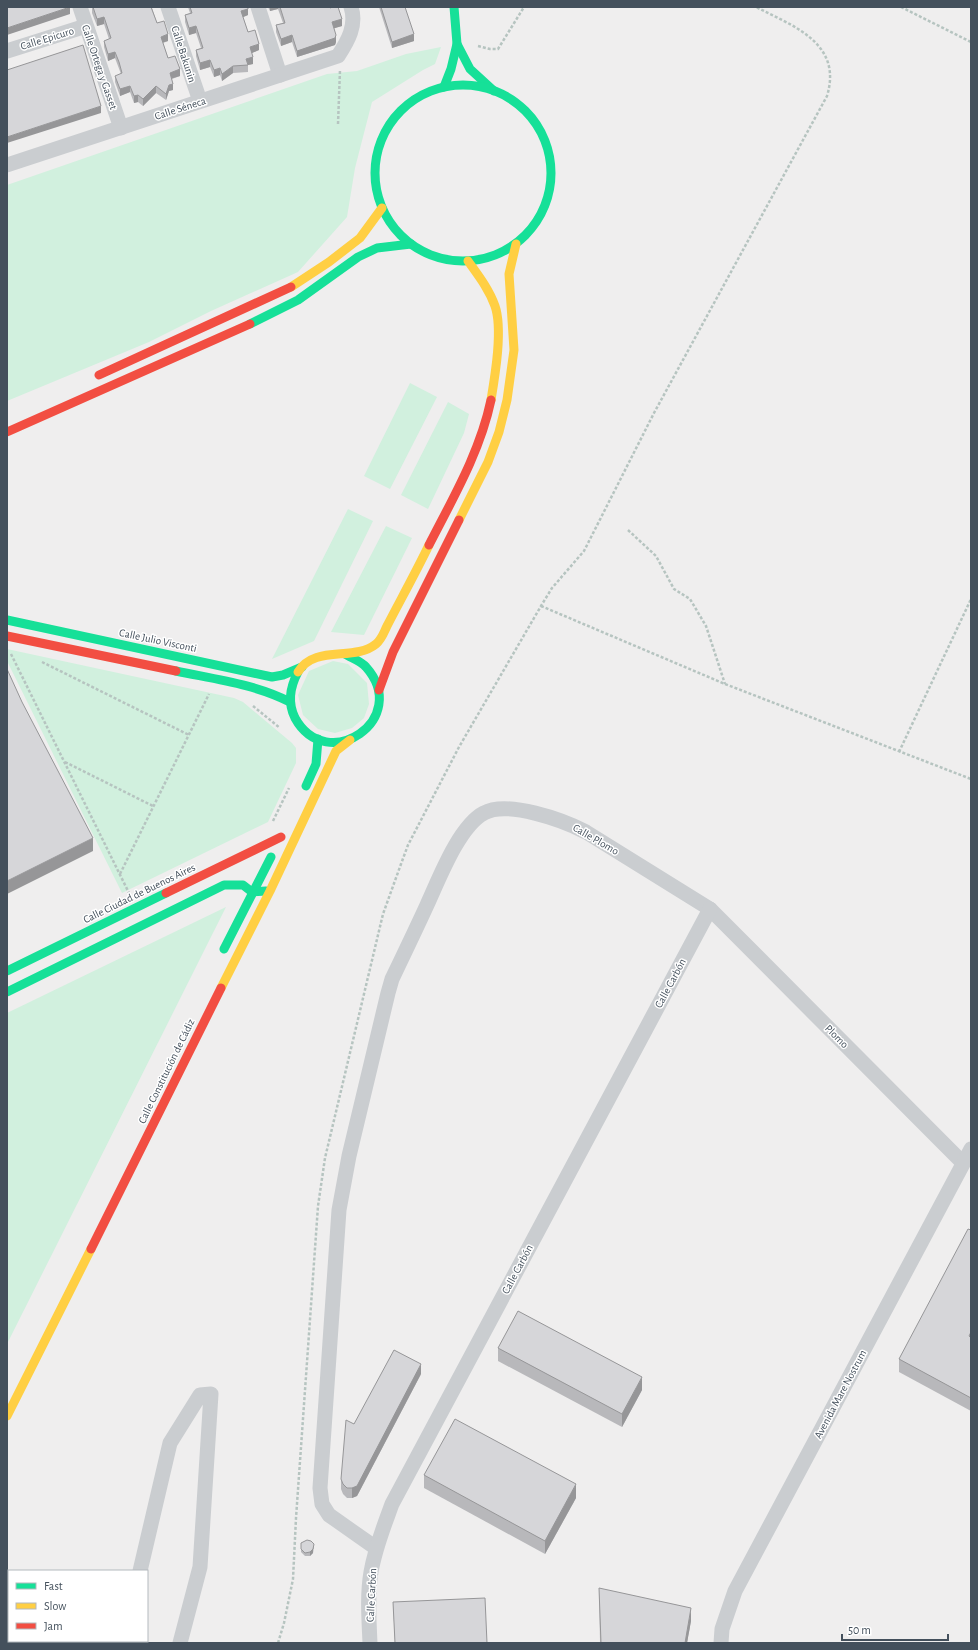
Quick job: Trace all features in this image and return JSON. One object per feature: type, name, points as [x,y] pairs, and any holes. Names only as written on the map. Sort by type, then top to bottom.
[{"type":"street","name":"Calle Ortega y Gasset","points":[[80,7],[121,128]]},
{"type":"street","name":"Calle Bakunin","points":[[168,7],[200,101]]},
{"type":"street","points":[[258,7],[280,75]]},
{"type":"street","points":[[338,56],[347,43],[352,28],[353,13],[351,7]]},
{"type":"street","points":[[444,87],[451,69],[457,44],[454,7]]},
{"type":"street","name":"Calle Epicuro","points":[[7,51],[86,26]]},
{"type":"street","points":[[457,44],[470,68],[494,91]]},
{"type":"street","name":"Calle Séneca","points":[[7,165],[338,56]]},
{"type":"street","points":[[444,87],[483,87],[494,91],[512,99],[525,110],[536,123],[545,138],[550,154],[552,176],[551,188],[546,204],[539,219],[529,233],[516,244],[501,253],[491,257],[468,261],[453,261],[438,258],[411,244],[399,234],[382,208],[377,192],[375,174],[376,157],[381,140],[389,124],[401,111],[414,100],[430,92],[444,87]]},
{"type":"street","points":[[93,378],[287,289],[329,262],[360,238],[382,208]]},
{"type":"street","points":[[7,432],[273,313],[298,300],[358,256],[377,248],[411,244]]},
{"type":"street","points":[[379,690],[373,673],[366,664],[356,658],[345,654],[336,653],[317,656],[302,667],[292,683],[290,702],[292,712],[299,724],[310,734],[318,739],[337,742],[350,740],[362,733],[372,723],[378,711],[379,690],[393,652],[488,462],[498,438],[511,377],[514,336],[509,283],[510,264],[516,244]]},
{"type":"street","points":[[345,654],[364,650],[377,644],[392,618],[468,468],[483,433],[495,374],[499,330],[496,306],[468,261]]},
{"type":"street","name":"Calle Julio Visconti","points":[[7,620],[272,677],[283,676],[302,667]]},
{"type":"street","points":[[7,636],[260,689],[275,694],[290,702]]},
{"type":"street","points":[[303,792],[316,764],[318,739]]},
{"type":"street","name":"Calle Constitución de Cádiz","points":[[7,1416],[270,891],[336,751],[350,740]]},
{"type":"street","name":"Calle Plomo","points":[[376,1548],[329,1515],[322,1504],[320,1488],[339,1210],[349,1156],[392,979],[455,846],[473,822],[484,813],[495,809],[508,808],[561,820],[586,832],[710,909]]},
{"type":"street","name":"Calle Ciudad de Buenos Aires","points":[[7,971],[282,834],[252,892]]},
{"type":"street","points":[[7,992],[224,885],[243,885],[252,892],[270,891]]},
{"type":"street","points":[[218,961],[252,892]]},
{"type":"street","name":"Plomo","points":[[710,909],[963,1163]]},
{"type":"street","name":"Calle Carbón","points":[[370,1643],[369,1599],[371,1573],[376,1548],[392,1504],[710,909]]},
{"type":"street","name":"Avenida Mare Nostrum","points":[[721,1643],[722,1629],[735,1591],[971,1149]]},
{"type":"street","points":[[140,1570],[170,1443],[200,1395],[211,1394],[200,1567],[180,1643]]},
{"type":"path","points":[[474,44],[490,49],[498,49],[524,7]]},
{"type":"path","points":[[278,1643],[284,1623],[293,1579],[318,1206],[325,1158],[383,914],[408,845],[459,747],[552,588],[584,551],[657,408],[827,96],[830,79],[829,68],[820,47],[805,33],[756,7]]},
{"type":"path","points":[[901,7],[971,42]]},
{"type":"path","points":[[338,56],[340,76],[338,124]]},
{"type":"path","points":[[628,530],[656,556],[674,589],[690,598],[706,626],[725,684]]},
{"type":"path","points":[[899,752],[971,599]]},
{"type":"path","points":[[541,606],[725,684],[971,779]]},
{"type":"path","points":[[11,654],[129,893]]},
{"type":"path","points":[[35,659],[189,735]]},
{"type":"path","points":[[120,874],[211,690]]},
{"type":"path","points":[[247,701],[284,731]]},
{"type":"path","points":[[64,762],[153,806]]},
{"type":"path","points":[[270,825],[272,824],[289,788]]},
{"type":"path","points":[[124,895],[136,890]]},
{"type":"green space","points":[[441,47],[435,64],[372,102],[355,168],[347,217],[298,272],[211,311],[149,342],[7,401],[7,185],[327,74],[357,71],[406,54]]},
{"type":"green space","points":[[410,383],[437,397],[390,489],[364,476]]},
{"type":"green space","points":[[448,402],[469,414],[464,433],[428,509],[401,495]]},
{"type":"green space","points":[[348,509],[373,521],[314,641],[272,659]]},
{"type":"green space","points":[[386,526],[412,538],[364,635],[331,632]]},
{"type":"green space","points":[[7,649],[234,698],[243,702],[296,748],[296,763],[268,822],[122,893],[7,661]]},
{"type":"green space","points":[[333,661],[348,664],[367,683],[369,704],[364,718],[352,728],[335,733],[318,729],[303,715],[298,695],[309,671]]},
{"type":"green space","points":[[226,907],[7,1344],[7,1013]]},
{"type":"building","points":[[7,7],[70,7],[7,28]]},
{"type":"building","points":[[93,7],[151,7],[157,23],[164,21],[168,34],[161,37],[168,58],[175,56],[180,69],[170,73],[173,84],[169,85],[166,94],[156,86],[143,99],[138,95],[134,96],[130,86],[120,89],[115,76],[122,73],[119,62],[115,52],[108,54],[104,41],[111,38],[104,17],[97,19]]},
{"type":"building","points":[[190,7],[248,7],[248,9],[241,11],[248,32],[255,30],[259,44],[250,47],[253,57],[246,59],[248,65],[233,66],[222,74],[220,68],[214,70],[210,60],[200,63],[196,50],[203,48],[196,26],[189,28],[185,15],[192,13]]},
{"type":"building","points":[[280,7],[338,7],[342,19],[332,22],[336,35],[335,38],[297,51],[292,35],[281,39],[276,25],[285,23]]},
{"type":"building","points":[[381,7],[405,7],[414,34],[392,42]]},
{"type":"building","points":[[83,45],[101,106],[7,137],[7,70]]},
{"type":"building","points":[[7,669],[22,702],[93,838],[7,881]]},
{"type":"building","points":[[968,1229],[971,1230],[971,1332],[969,1336],[971,1338],[971,1398],[899,1359]]},
{"type":"building","points":[[518,1311],[642,1377],[622,1414],[498,1348]]},
{"type":"building","points":[[394,1350],[421,1364],[357,1486],[347,1488],[341,1479],[346,1420],[354,1424]]},
{"type":"building","points":[[455,1419],[576,1484],[545,1541],[424,1475]]},
{"type":"building","points":[[307,1540],[314,1544],[313,1549],[310,1552],[305,1553],[301,1549],[301,1543]]},
{"type":"building","points":[[599,1588],[691,1608],[685,1643],[601,1643]]},
{"type":"building","points":[[485,1598],[487,1643],[395,1643],[393,1602]]},
{"type":"traffic: fast","points":[[444,87],[451,69],[457,44],[454,7]]},
{"type":"traffic: fast","points":[[457,44],[470,69],[494,91]]},
{"type":"traffic: fast","points":[[454,85],[472,85],[505,95],[519,105],[531,117],[541,131],[547,147],[551,164],[551,173],[551,182],[547,199],[541,215],[531,229],[519,241],[505,251],[489,257],[472,261],[454,261],[421,251],[407,241],[395,229],[385,215],[379,199],[375,182],[375,164],[385,131],[395,117],[407,105],[421,95],[437,89],[454,85]]},
{"type":"traffic: fast","points":[[250,324],[298,300],[358,257],[377,248],[411,244]]},
{"type":"traffic: fast","points":[[7,620],[272,677],[283,675],[302,667]]},
{"type":"traffic: fast","points":[[298,672],[290,695],[291,706],[295,718],[309,735],[326,742],[344,741],[360,734],[372,721],[379,705],[377,686],[366,667],[359,661],[345,654]]},
{"type":"traffic: fast","points":[[176,671],[249,686],[290,702]]},
{"type":"traffic: fast","points":[[306,786],[316,764],[318,739]]},
{"type":"traffic: fast","points":[[224,949],[271,857]]},
{"type":"traffic: fast","points":[[7,992],[224,885],[243,885],[252,892],[266,891]]},
{"type":"traffic: fast","points":[[7,971],[166,893]]},
{"type":"traffic: slow","points":[[291,287],[329,262],[360,238],[382,208]]},
{"type":"traffic: slow","points":[[459,520],[488,462],[499,432],[507,400],[514,350],[509,274],[516,244]]},
{"type":"traffic: slow","points":[[468,261],[490,294],[497,316],[498,353],[491,400]]},
{"type":"traffic: slow","points":[[298,672],[305,663],[314,658],[357,652],[376,644],[383,635],[429,545]]},
{"type":"traffic: slow","points":[[221,988],[270,891],[336,751],[350,740]]},
{"type":"traffic: slow","points":[[7,1416],[91,1249]]},
{"type":"traffic: jam","points":[[99,375],[291,287]]},
{"type":"traffic: jam","points":[[7,432],[250,324]]},
{"type":"traffic: jam","points":[[429,545],[473,456],[491,400]]},
{"type":"traffic: jam","points":[[379,690],[393,652],[459,520]]},
{"type":"traffic: jam","points":[[7,636],[176,671]]},
{"type":"traffic: jam","points":[[166,893],[281,837]]},
{"type":"traffic: jam","points":[[91,1249],[221,988]]}]
